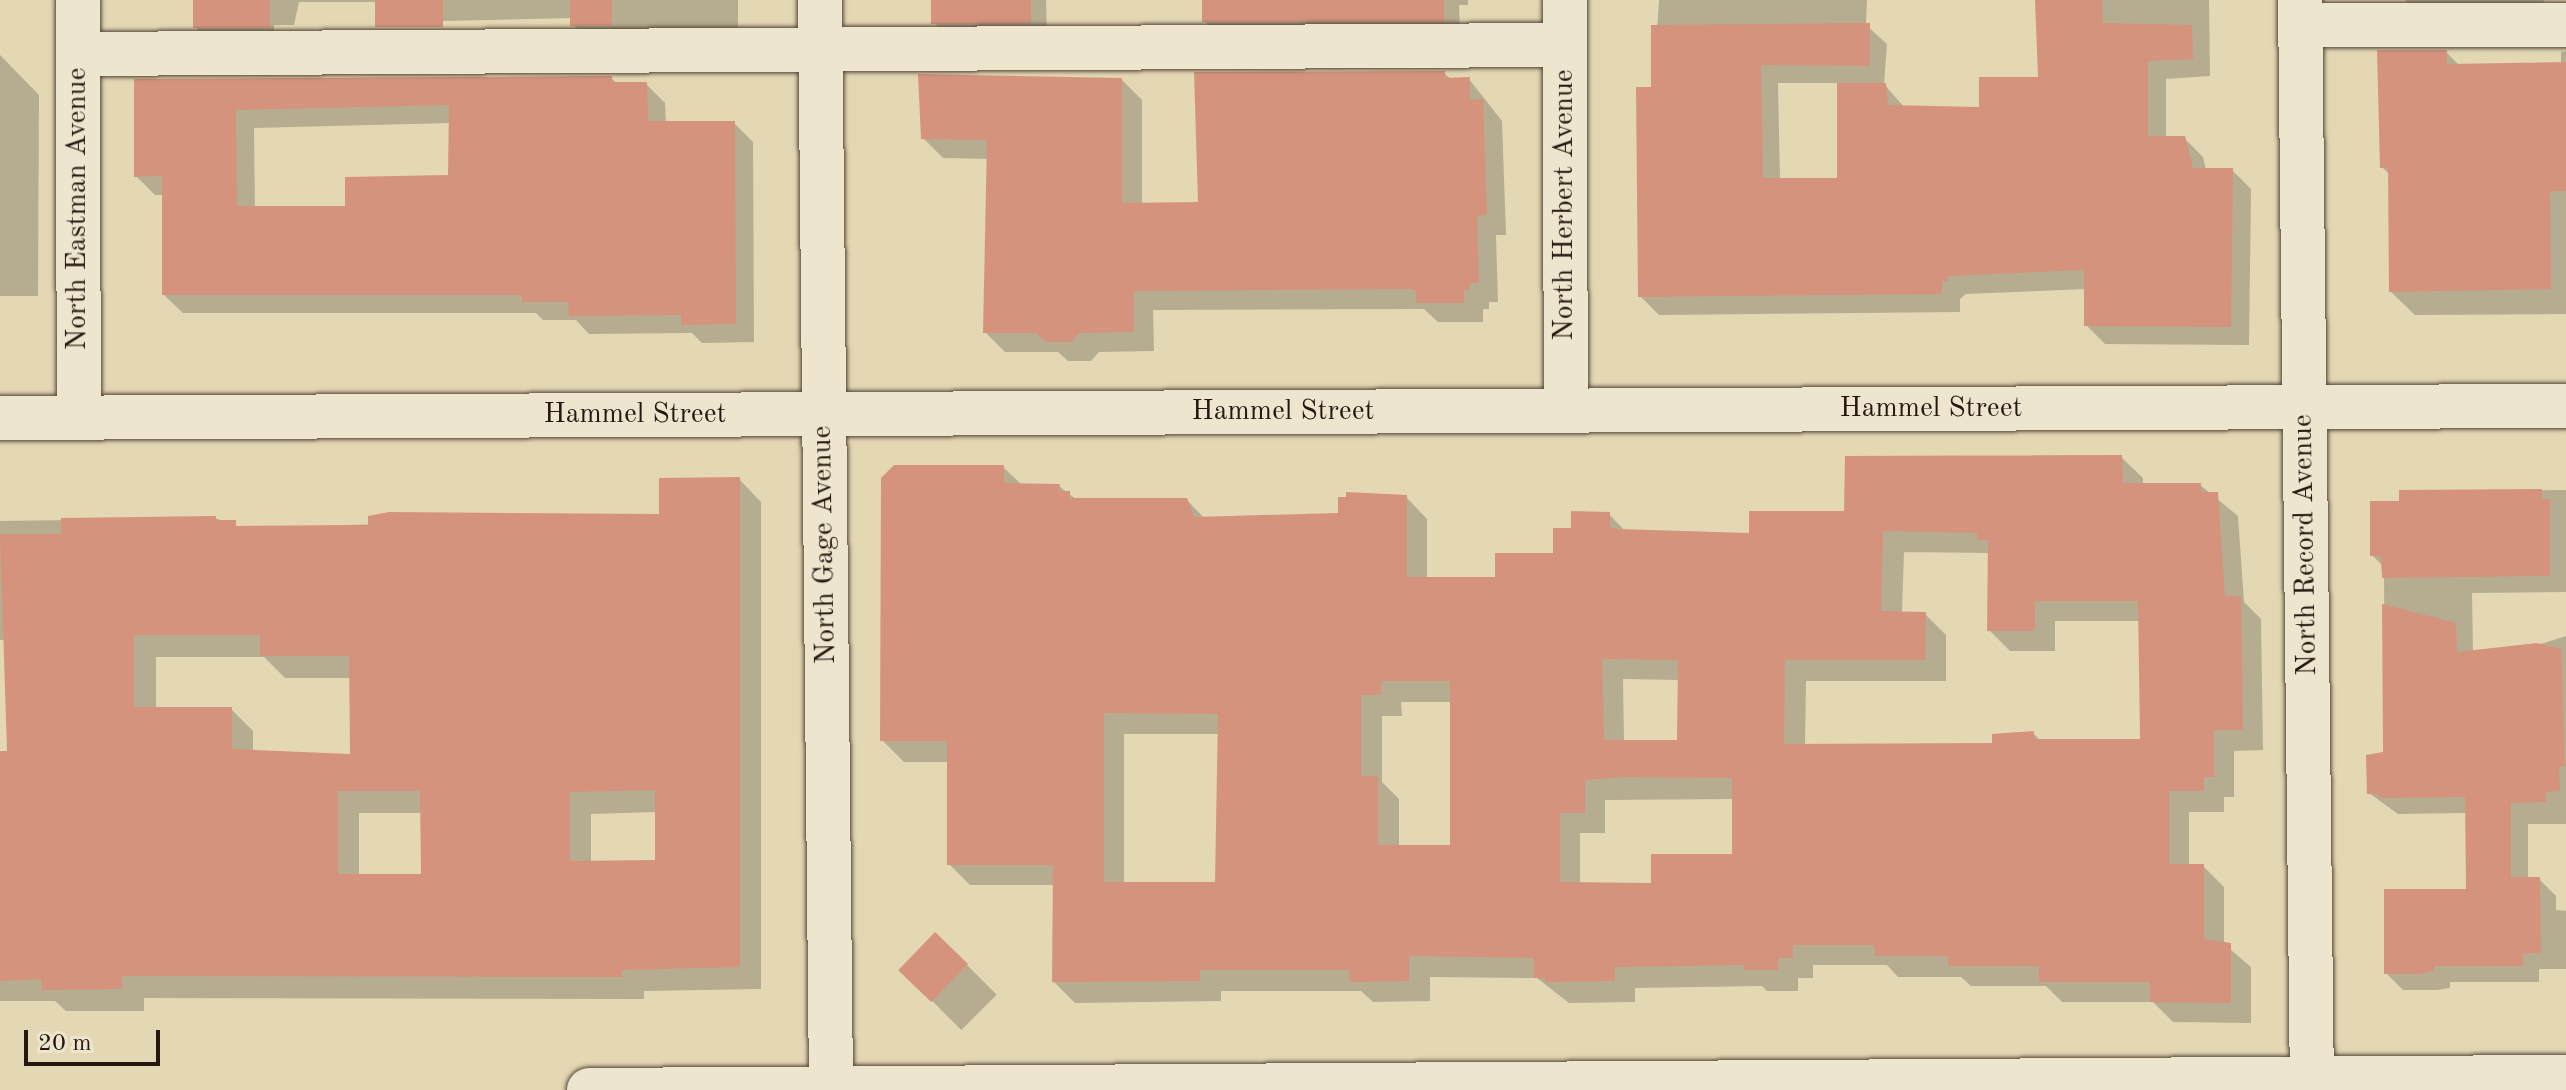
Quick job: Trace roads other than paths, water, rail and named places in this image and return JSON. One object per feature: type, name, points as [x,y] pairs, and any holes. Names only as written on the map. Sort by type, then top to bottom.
[{"type":"street","name":"North Eastman Avenue","points":[[78,0],[79,417]]},
{"type":"street","name":"North Gage Avenue","points":[[820,0],[831,1089]]},
{"type":"street","name":"North Herbert Avenue","points":[[1565,0],[1566,411]]},
{"type":"street","points":[[2300,12],[2566,25]]},
{"type":"street","name":"North Record Avenue","points":[[2300,12],[2312,1084]]},
{"type":"street","points":[[78,54],[1565,45]]},
{"type":"street","name":"Hammel Street","points":[[0,418],[2566,406]]},
{"type":"street","points":[[589,1090],[2312,1084],[2566,1077]]}]
